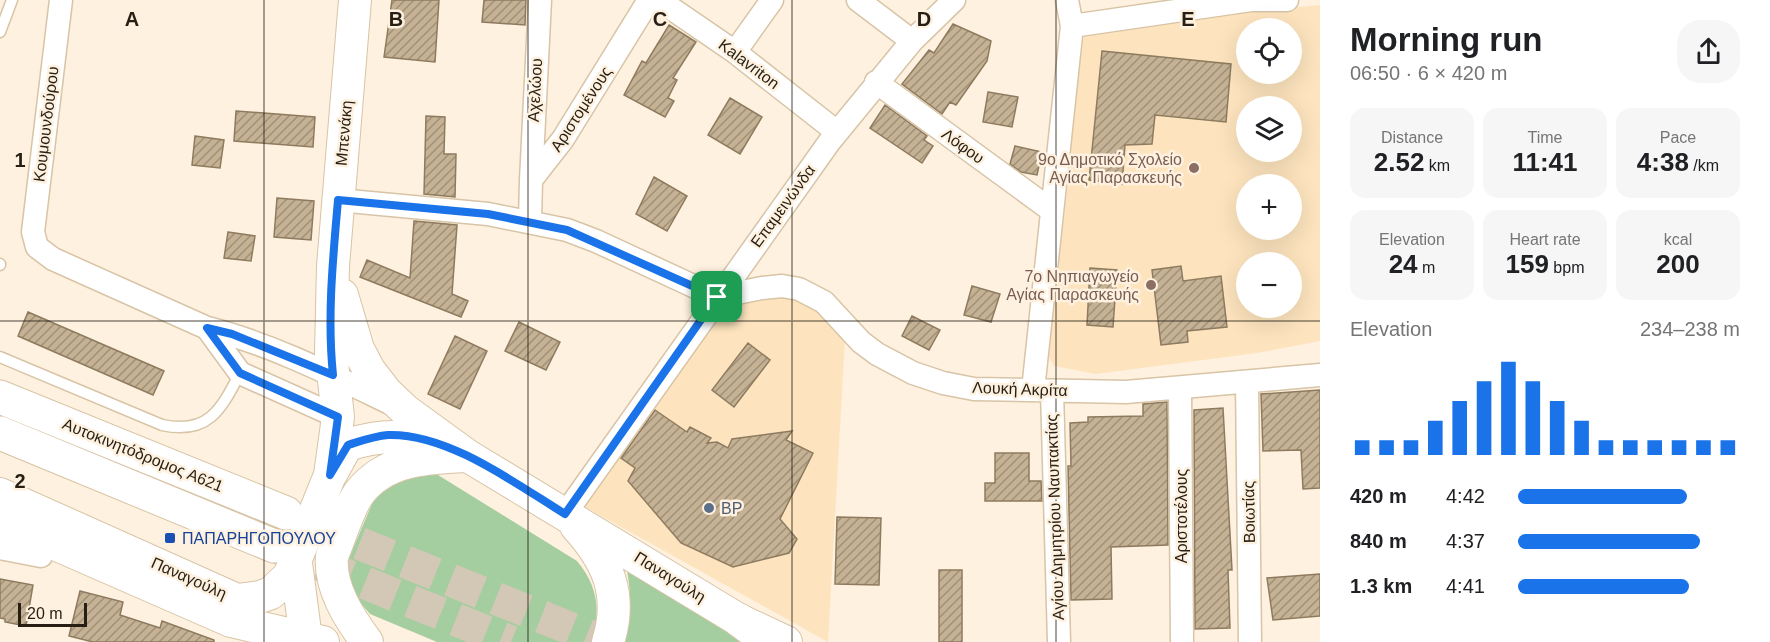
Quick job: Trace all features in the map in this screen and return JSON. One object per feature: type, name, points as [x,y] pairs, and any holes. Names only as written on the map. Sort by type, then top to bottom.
[{"type":"highway","name":"Αυτοκινητόδρομος Α621","points":[[0,397],[286,513]]},
{"type":"highway","name":"Αυτοκινητόδρομος Α621","points":[[0,433],[285,554]]},
{"type":"highway","points":[[739,620],[769,642]]},
{"type":"main road","name":"Μπενάκη","points":[[333,266],[355,0]]},
{"type":"main road","points":[[333,266],[331,353],[333,375],[343,431],[359,493]]},
{"type":"main road","name":"Παναγούλη","points":[[333,266],[358,349],[387,392],[406,411],[468,456],[739,620],[786,642]]},
{"type":"main road","points":[[343,431],[374,438],[397,435],[421,439],[468,456]]},
{"type":"main road","name":"Παναγούλη","points":[[0,494],[237,600],[260,597],[271,593],[289,576],[285,554],[330,475],[343,431]]},
{"type":"main road","points":[[367,642],[347,612],[336,586],[331,566],[359,493],[387,470],[404,462],[468,456]]},
{"type":"main road","points":[[565,514],[585,536],[608,572],[615,611],[608,642]]},
{"type":"main road","name":"Παναγούλη","points":[[0,520],[231,621],[311,641]]},
{"type":"main road","points":[[285,554],[311,641]]},
{"type":"street","name":"Κουμουνδούρου","points":[[38,247],[33,232],[61,0]]},
{"type":"street","name":"Αχελώου","points":[[531,180],[540,0]]},
{"type":"street","name":"Αριστομένους","points":[[531,180],[563,139],[649,0]]},
{"type":"street","name":"Kalavriton","points":[[659,0],[735,52],[837,132]]},
{"type":"street","points":[[735,52],[772,0]]},
{"type":"street","points":[[858,0],[912,41]]},
{"type":"street","name":"Επαμεινώνδα","points":[[565,514],[717,297],[837,132],[912,41],[954,0]]},
{"type":"street","name":"Αγίου Δημητρίου Ναυπακτίας","points":[[1059,642],[1042,391],[1051,210],[1072,26],[1066,0]]},
{"type":"street","points":[[1072,26],[1250,0],[1287,0]]},
{"type":"street","name":"Λόφου","points":[[876,82],[1051,210]]},
{"type":"street","points":[[530,221],[531,180]]},
{"type":"street","points":[[338,200],[488,214],[530,221],[596,241],[717,297]]},
{"type":"street","name":"Παναγούλη","points":[[38,247],[53,259],[207,328],[232,334],[333,375],[406,411]]},
{"type":"street","name":"Λουκή Ακρίτα","points":[[717,297],[772,287],[799,289],[824,302],[861,342],[913,373],[943,383],[974,389],[1042,391],[1180,389],[1320,375]]},
{"type":"street","name":"Παναγούλη","points":[[207,328],[240,373],[343,431]]},
{"type":"street","name":"Βοιωτίας","points":[[1247,382],[1250,642]]},
{"type":"street","name":"Αριστοτέλους","points":[[1180,389],[1182,642]]},
{"type":"street","points":[[0,548],[41,556]]},
{"type":"lane","points":[[0,32],[12,0]]},
{"type":"lane","points":[[0,357],[162,425],[181,429],[206,421],[219,410],[240,373]]},
{"type":"shaded area","points":[[1320,5],[1320,341],[1257,353],[1096,374],[1054,366],[1047,354],[1067,191],[1080,40],[1098,25]]},
{"type":"shaded area","points":[[792,292],[822,310],[845,339],[828,642],[578,503],[713,299]]},
{"type":"green space","points":[[419,468],[438,475],[577,561],[589,580],[596,599],[596,620],[589,642],[437,642],[370,614],[351,587],[349,558],[377,492]]},
{"type":"green space","points":[[627,570],[744,642],[623,642],[630,606]]},
{"type":"building","points":[[392,0],[439,0],[435,62],[384,57]]},
{"type":"building","points":[[484,0],[526,0],[525,25],[482,22]]},
{"type":"building","points":[[953,24],[991,41],[987,61],[956,105],[950,102],[942,114],[902,84],[929,50],[934,53]]},
{"type":"building","points":[[669,25],[696,42],[673,78],[677,80],[668,98],[674,101],[665,117],[624,95],[642,61],[646,63]]},
{"type":"building","points":[[1102,51],[1231,64],[1226,122],[1155,115],[1152,144],[1125,145],[1122,184],[1089,180]]},
{"type":"building","points":[[988,92],[1018,97],[1012,127],[983,122]]},
{"type":"building","points":[[730,98],[762,117],[740,154],[708,135]]},
{"type":"building","points":[[885,105],[927,136],[924,140],[933,146],[922,163],[870,128]]},
{"type":"building","points":[[236,111],[315,117],[313,147],[234,141]]},
{"type":"building","points":[[426,116],[445,117],[444,154],[456,154],[455,197],[424,194]]},
{"type":"building","points":[[195,136],[224,140],[220,168],[192,165]]},
{"type":"building","points":[[1015,146],[1042,152],[1037,175],[1021,172],[1010,164]]},
{"type":"building","points":[[654,177],[687,196],[667,231],[636,214]]},
{"type":"building","points":[[277,198],[314,201],[311,240],[274,237]]},
{"type":"building","points":[[414,221],[457,225],[452,294],[468,301],[461,317],[360,277],[367,260],[410,278]]},
{"type":"building","points":[[228,232],[255,236],[251,261],[224,258]]},
{"type":"building","points":[[1181,266],[1183,281],[1221,276],[1227,327],[1187,331],[1188,342],[1161,345],[1152,270]]},
{"type":"building","points":[[1090,268],[1117,270],[1113,327],[1087,325]]},
{"type":"building","points":[[972,286],[1000,294],[991,322],[964,315]]},
{"type":"building","points":[[28,312],[164,371],[153,395],[18,336]]},
{"type":"building","points":[[912,316],[940,330],[929,350],[902,336]]},
{"type":"building","points":[[519,322],[560,342],[546,370],[505,351]]},
{"type":"building","points":[[455,336],[487,351],[460,409],[428,394]]},
{"type":"building","points":[[748,343],[770,360],[734,407],[712,390]]},
{"type":"building","points":[[1320,390],[1320,488],[1303,489],[1301,450],[1263,451],[1261,394]]},
{"type":"building","points":[[1167,402],[1168,545],[1111,547],[1112,599],[1071,600],[1068,466],[1071,466],[1070,423],[1088,422],[1088,417],[1143,416],[1143,404]]},
{"type":"building","points":[[1223,408],[1232,570],[1228,570],[1230,628],[1195,629],[1194,410]]},
{"type":"building","points":[[655,410],[687,432],[690,427],[711,438],[707,443],[717,442],[728,448],[732,439],[792,431],[786,440],[813,453],[780,519],[797,539],[789,553],[733,567],[681,543],[628,481],[635,468],[621,458]]},
{"type":"building","points":[[995,453],[1029,453],[1029,481],[1041,481],[1042,501],[985,501],[985,483],[995,483]]},
{"type":"building","points":[[837,517],[881,518],[879,585],[835,584]]},
{"type":"building","points":[[939,570],[962,570],[962,642],[939,642]]},
{"type":"building","points":[[1320,574],[1320,616],[1273,620],[1267,578]]},
{"type":"building","points":[[0,579],[33,585],[26,626],[5,622],[5,619],[0,618]]},
{"type":"building","points":[[80,591],[123,602],[120,615],[160,628],[162,621],[214,640],[214,642],[93,642],[69,636]]},
{"type":"tunnel","points":[[314,525],[604,642]]},
{"type":"tunnel","points":[[274,546],[511,642]]},
{"type":"place","name":"9ο Δημοτικό Σχολείο Αγίας Παρασκευής","points":[[1194,168]]},
{"type":"place","name":"7ο Νηπιαγωγείο Αγίας Παρασκευής","points":[[1151,285]]},
{"type":"place","name":"BP","points":[[709,508]]},
{"type":"place","name":"ΠΑΠΑΡΗΓΟΠΟΥΛΟΥ","points":[[170,538]]},
{"type":"route","points":[[338,200],[488,214],[567,230],[717,297],[565,514],[468,456],[408,436],[386,435],[348,445],[330,475],[338,417],[240,373],[207,328],[232,334],[333,375],[331,353],[333,266],[338,200]]}]
